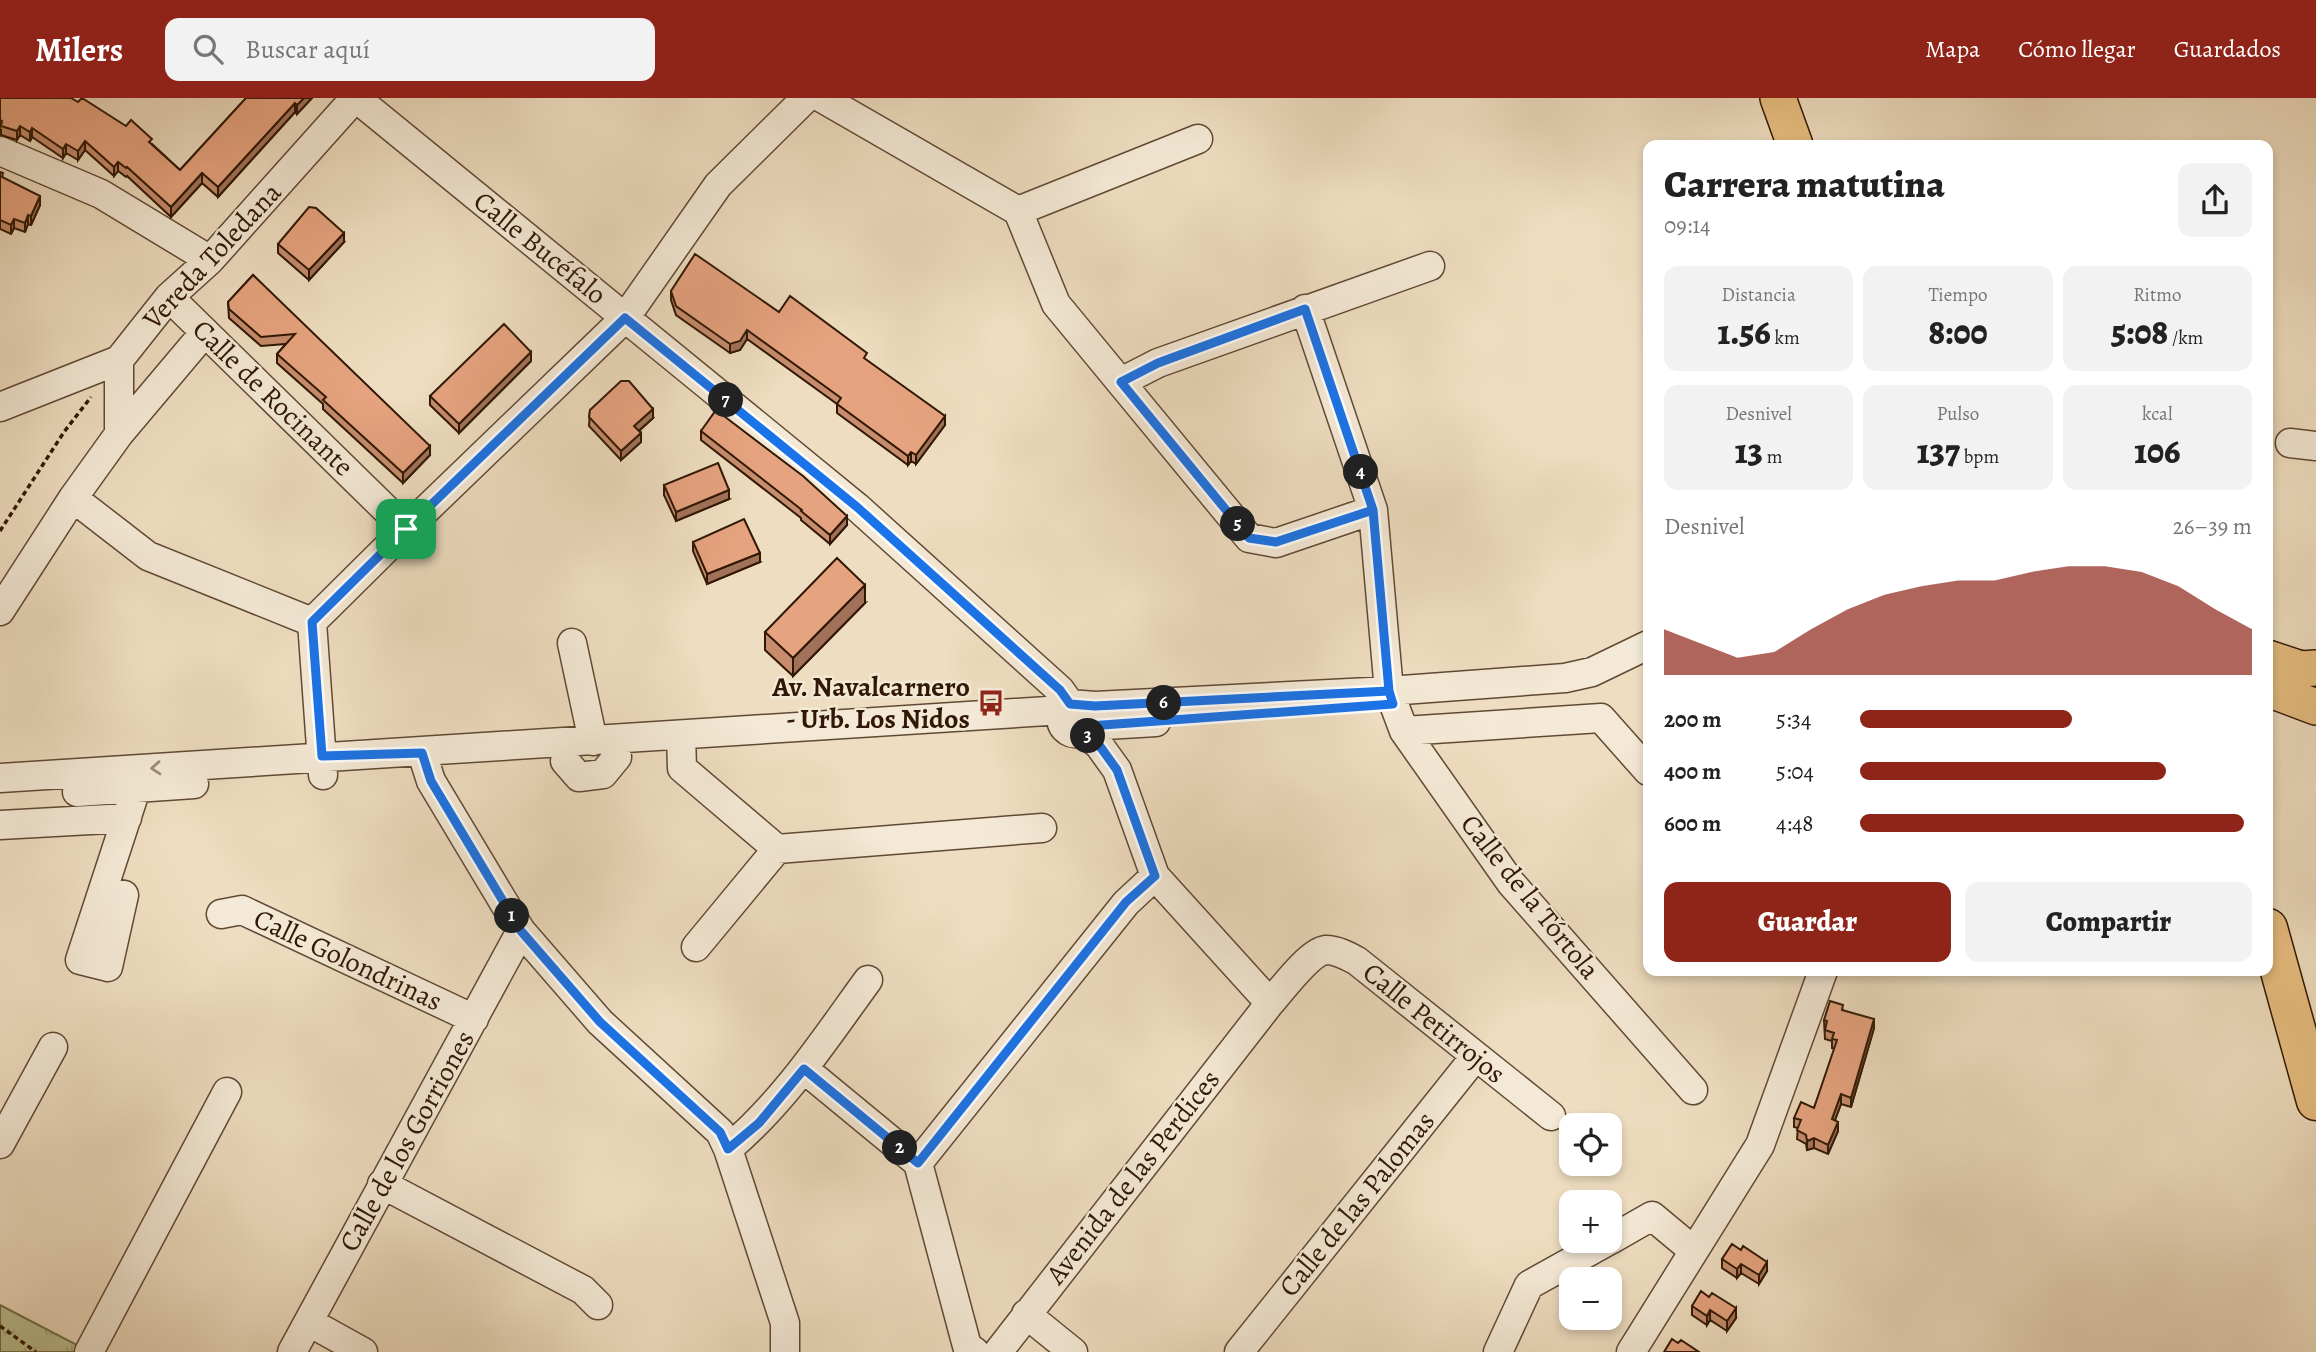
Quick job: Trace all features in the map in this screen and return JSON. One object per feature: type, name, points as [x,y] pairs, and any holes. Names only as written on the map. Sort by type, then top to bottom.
[{"type":"highway","points":[[2273,946],[2316,1101]]},
{"type":"main road","points":[[1769,98],[1777,140]]},
{"type":"main road","points":[[1778,98],[1793,140]]},
{"type":"main road","points":[[2273,660],[2301,669],[2316,668]]},
{"type":"main road","points":[[2273,692],[2316,707]]},
{"type":"street","name":"Vereda Toledana","points":[[119,360],[169,297],[211,260],[355,98]]},
{"type":"street","name":"Calle Bucéfalo","points":[[355,98],[857,507],[1060,690],[1076,717]]},
{"type":"street","points":[[322,766],[312,622],[625,318],[718,185],[806,98]]},
{"type":"street","points":[[822,98],[1018,211],[1056,304],[1249,538],[1276,542],[1373,510]]},
{"type":"street","points":[[1018,211],[1198,139]]},
{"type":"street","points":[[0,151],[101,194],[211,260]]},
{"type":"street","points":[[1121,382],[1158,363],[1430,266]]},
{"type":"street","name":"Calle de Rocinante","points":[[169,297],[406,529]]},
{"type":"street","name":"Calle de la Tórtola","points":[[1305,309],[1373,510],[1391,697],[1404,732],[1511,883],[1693,1090]]},
{"type":"street","name":"Vereda Toledana","points":[[0,611],[73,498],[119,434],[205,332]]},
{"type":"street","points":[[0,407],[119,360],[119,434]]},
{"type":"street","points":[[73,498],[148,556],[312,622]]},
{"type":"street","points":[[572,643],[593,741]]},
{"type":"street","points":[[424,761],[593,741],[681,744],[1391,697],[1565,678],[1643,655]]},
{"type":"street","points":[[1076,717],[1117,770],[1155,876],[1270,1003]]},
{"type":"street","points":[[1404,732],[1601,718],[1643,765]]},
{"type":"street","points":[[0,778],[424,761],[565,761],[617,757],[681,744]]},
{"type":"street","points":[[681,744],[682,768],[777,849],[1042,828]]},
{"type":"street","points":[[424,761],[431,781],[521,931],[600,1022],[720,1132],[785,1323],[785,1352]]},
{"type":"street","points":[[0,796],[136,789],[322,766]]},
{"type":"street","points":[[103,891],[136,789]]},
{"type":"street","points":[[0,825],[127,818]]},
{"type":"street","points":[[696,947],[777,849]]},
{"type":"street","points":[[918,1163],[1126,902],[1155,876]]},
{"type":"street","name":"Calle Golondrinas","points":[[220,914],[242,910],[474,1018]]},
{"type":"street","name":"Calle de los Gorriones","points":[[292,1352],[521,931]]},
{"type":"street","name":"Calle Petirrojos","points":[[1311,957],[1324,950],[1343,953],[1357,961],[1551,1116]]},
{"type":"street","name":"Avenida de las Perdices","points":[[998,1352],[1270,1003],[1311,957]]},
{"type":"street","points":[[1631,1352],[1760,1145],[1821,976]]},
{"type":"street","points":[[728,1149],[759,1123],[804,1069],[869,980]]},
{"type":"street","points":[[0,1144],[53,1047]]},
{"type":"street","name":"Calle de las Palomas","points":[[1239,1352],[1475,1056]]},
{"type":"street","points":[[804,1069],[918,1163],[967,1346],[975,1352]]},
{"type":"street","points":[[89,1352],[227,1092]]},
{"type":"street","points":[[382,1184],[583,1290],[598,1305]]},
{"type":"street","points":[[1622,1233],[1652,1216],[1694,1251]]},
{"type":"street","points":[[1498,1352],[1529,1285],[1586,1253]]},
{"type":"street","points":[[1026,1314],[1073,1352]]},
{"type":"street","points":[[309,1322],[363,1352]]},
{"type":"path","points":[[0,531],[64,432],[119,360]]},
{"type":"path","points":[[0,1326],[36,1352]]},
{"type":"green space","points":[[0,1305],[79,1346],[75,1352],[0,1352]]},
{"type":"building","points":[[0,98],[71,98],[78,102],[82,98],[126,126],[131,120],[152,139],[149,142],[180,170],[246,98],[304,98],[297,105],[295,103],[218,187],[202,173],[171,207],[127,167],[118,162],[114,167],[85,141],[78,151],[66,144],[63,149],[32,128],[30,132],[20,126],[17,131],[1,126]]},
{"type":"building","points":[[0,172],[3,173],[2,177],[40,196],[25,223],[14,219],[11,225],[0,220]]},
{"type":"building","points":[[309,207],[316,208],[344,233],[309,270],[278,244]]},
{"type":"building","points":[[695,254],[779,312],[790,296],[867,353],[864,358],[945,416],[916,455],[911,452],[908,456],[837,404],[841,398],[747,330],[740,341],[730,344],[676,306],[671,291]]},
{"type":"building","points":[[253,275],[430,446],[403,473],[323,400],[326,397],[277,354],[295,334],[261,337],[229,309],[228,302]]},
{"type":"building","points":[[504,324],[531,352],[459,424],[430,396]]},
{"type":"building","points":[[621,381],[629,381],[653,409],[634,426],[641,433],[621,451],[589,417],[590,410]]},
{"type":"building","points":[[716,410],[803,476],[847,516],[830,535],[701,431]]},
{"type":"building","points":[[718,463],[729,490],[676,512],[664,485]]},
{"type":"building","points":[[744,519],[760,553],[707,574],[693,542]]},
{"type":"building","points":[[837,558],[865,585],[793,658],[765,632]]},
{"type":"building","points":[[1830,1001],[1843,1005],[1842,1010],[1874,1019],[1851,1098],[1841,1094],[1832,1119],[1838,1122],[1828,1145],[1814,1138],[1807,1141],[1806,1135],[1797,1130],[1801,1120],[1794,1118],[1801,1102],[1814,1108],[1837,1040],[1832,1039],[1834,1033],[1825,1030],[1827,1021],[1824,1020]]},
{"type":"building","points":[[1732,1244],[1741,1250],[1743,1246],[1767,1262],[1759,1275],[1741,1264],[1737,1269],[1722,1259]]},
{"type":"building","points":[[1701,1291],[1709,1297],[1712,1293],[1736,1308],[1727,1321],[1710,1310],[1707,1316],[1692,1306]]},
{"type":"building","points":[[1672,1339],[1678,1343],[1681,1340],[1699,1352],[1664,1352]]},
{"type":"place","name":"Av. Navalcarnero - Urb. Los Nidos","points":[[991,703]]},
{"type":"route","points":[[406,529],[312,622],[322,756],[422,753],[431,781],[521,931],[600,1022],[720,1132],[728,1149],[759,1123],[804,1069],[918,1163],[1126,902],[1155,876],[1117,770],[1099,745],[1083,732],[1089,726],[1393,704],[1389,691],[1373,510],[1305,309],[1158,363],[1121,382],[1249,538],[1276,542],[1373,510],[1381,600],[1389,691],[1095,706],[1070,704],[1060,690],[857,507],[625,318],[406,529]]}]
